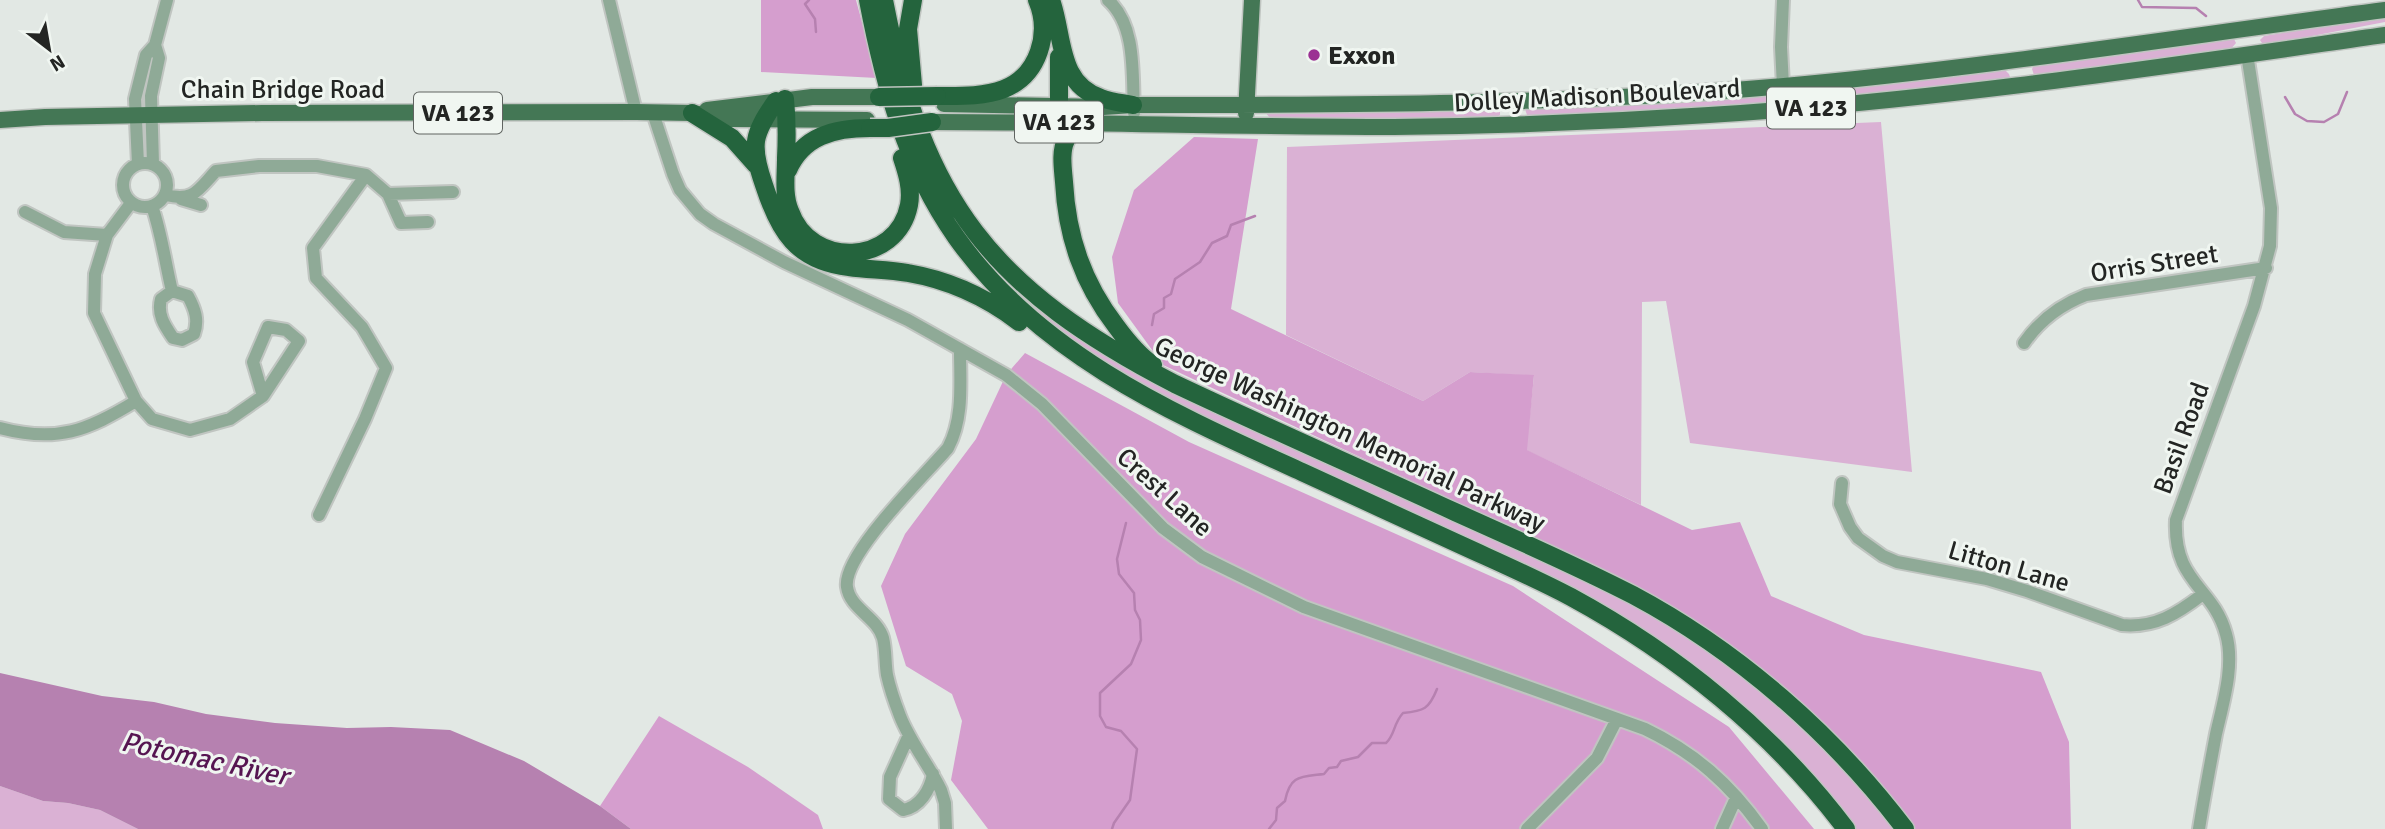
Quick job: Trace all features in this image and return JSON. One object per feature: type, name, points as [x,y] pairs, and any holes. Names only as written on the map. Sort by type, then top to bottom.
[{"type":"highway","name":"George Washington Memorial Parkway","points":[[868,0],[879,59],[905,142],[925,184],[947,224],[969,255],[1007,297],[1039,326],[1077,355],[1191,421],[1548,585],[1629,632],[1682,668],[1751,724],[1823,800],[1846,829]]},
{"type":"highway","name":"George Washington Memorial Parkway","points":[[884,0],[901,77],[933,126],[936,170],[964,219],[991,253],[1049,307],[1089,336],[1136,364],[1194,393],[1586,571],[1654,607],[1740,665],[1812,725],[1849,763],[1905,829]]},
{"type":"highway","points":[[786,174],[797,153],[819,136],[842,128],[868,124],[888,128],[933,126],[908,44],[908,18],[913,0]]},
{"type":"highway","points":[[879,97],[939,100],[993,92],[1009,86],[1023,76],[1034,61],[1041,44],[1042,21],[1037,0]]},
{"type":"highway","points":[[1051,0],[1065,61],[1077,82],[1100,97],[1133,104]]},
{"type":"highway","points":[[1059,36],[1059,114]]},
{"type":"highway","points":[[781,100],[787,119],[787,202],[792,218],[806,237],[822,248],[841,253],[869,250],[888,239],[899,227],[909,206],[909,184],[893,132],[879,59]]},
{"type":"highway","points":[[781,100],[764,119],[756,138],[758,167],[780,226],[793,243],[809,255],[839,266],[908,272],[954,285],[987,300],[1034,333],[1077,355]]},
{"type":"highway","points":[[692,113],[732,138],[758,167]]},
{"type":"highway","points":[[1079,123],[1066,140],[1062,156],[1065,209],[1083,273],[1099,302],[1129,343],[1143,358],[1194,393]]},
{"type":"main road","points":[[1245,125],[1252,0]]},
{"type":"main road","name":"Dolley Madison Boulevard","points":[[933,126],[1133,104],[1375,106],[1511,103],[1783,86],[2022,60],[2385,9]]},
{"type":"main road","points":[[2244,29],[2247,54]]},
{"type":"main road","name":"Dolley Madison Boulevard","points":[[939,100],[1059,114],[1079,123],[1397,127],[1512,125],[1785,110],[2024,85],[2385,35]]},
{"type":"main road","points":[[2022,60],[2024,85]]},
{"type":"main road","points":[[1783,86],[1785,110]]},
{"type":"main road","name":"Chain Bridge Road","points":[[692,113],[781,100],[879,97]]},
{"type":"main road","points":[[1511,103],[1512,125]]},
{"type":"main road","name":"Chain Bridge Road","points":[[0,120],[143,115],[692,113],[732,118],[868,124]]},
{"type":"street","points":[[153,164],[138,164],[130,169],[123,183],[123,190],[131,203],[144,208],[162,200],[166,195],[167,180],[153,164],[143,115],[135,99],[146,55],[155,46],[167,0]]},
{"type":"street","points":[[609,0],[636,113]]},
{"type":"street","points":[[1108,0],[1122,16],[1130,40],[1134,123]]},
{"type":"street","points":[[1783,0],[1783,86]]},
{"type":"street","name":"Basil Road","points":[[2199,829],[2222,708],[2229,650],[2221,620],[2181,562],[2175,534],[2176,520],[2254,306],[2270,246],[2271,208],[2247,54]]},
{"type":"street","name":"Crest Lane","points":[[653,113],[680,190],[689,203],[707,219],[784,262],[908,320],[1006,375],[1028,391],[1163,528],[1219,567],[1304,607],[1645,729],[1688,752],[1706,767],[1762,829]]},
{"type":"street","points":[[138,164],[143,115]]},
{"type":"street","points":[[180,198],[193,195],[216,170],[259,166],[317,166],[366,175],[388,194],[401,223],[428,222]]},
{"type":"street","points":[[319,515],[386,368],[362,327],[316,278],[313,248],[366,175]]},
{"type":"street","points":[[388,194],[453,192]]},
{"type":"street","points":[[166,195],[201,205]]},
{"type":"street","points":[[131,203],[107,235],[95,274],[94,313],[136,401],[152,419],[190,430],[230,419],[263,396],[299,341],[286,330],[268,327],[253,362],[263,396]]},
{"type":"street","points":[[152,206],[163,239],[173,291]]},
{"type":"street","points":[[24,212],[64,232],[107,235]]},
{"type":"street","name":"Orris Street","points":[[2024,343],[2051,313],[2086,295],[2266,268]]},
{"type":"street","points":[[946,829],[945,803],[933,774],[909,735],[892,693],[883,639],[873,620],[849,594],[847,577],[865,542],[940,457],[954,436],[959,413],[960,349]]},
{"type":"street","points":[[0,428],[46,436],[62,435],[99,422],[136,401]]},
{"type":"street","name":"Litton Lane","points":[[1842,483],[1840,504],[1850,527],[1870,549],[1897,562],[1987,579],[2122,625],[2137,626],[2162,621],[2183,610],[2203,594]]},
{"type":"street","points":[[1527,829],[1597,758],[1617,719]]},
{"type":"street","points":[[909,735],[890,777],[889,799],[903,810],[917,805],[926,794],[933,774]]},
{"type":"street","points":[[1722,829],[1736,798]]},
{"type":"shaded area","points":[[761,0],[856,0],[877,78],[761,72]]},
{"type":"shaded area","points":[[2385,16],[2385,22],[2270,44],[2260,40],[2264,36]]},
{"type":"shaded area","points":[[2233,37],[2236,43],[2230,50],[2039,77],[2034,75],[2032,69],[2035,63]]},
{"type":"shaded area","points":[[2002,67],[2010,77],[2006,81],[1799,102],[1794,95],[1796,91]]},
{"type":"shaded area","points":[[1768,93],[1770,105],[1528,118],[1525,109],[1528,106]]},
{"type":"shaded area","points":[[1500,109],[1500,115],[1495,118],[1432,120],[1270,118],[1265,112]]},
{"type":"shaded area","points":[[1881,122],[1912,472],[1690,443],[1666,301],[1642,302],[1641,505],[1526,450],[1534,376],[1470,372],[1423,401],[1286,335],[1287,147]]},
{"type":"shaded area","points":[[1194,137],[1258,139],[1231,309],[1423,401],[1470,372],[1534,375],[1527,450],[1692,530],[1740,522],[1771,596],[1864,635],[2041,672],[2069,742],[2071,829],[1912,829],[1862,766],[1666,606],[1420,485],[1163,365],[1118,303],[1112,257],[1134,190]]},
{"type":"shaded area","points":[[983,253],[1049,313],[1628,597],[1708,648],[1816,737],[1897,829],[1854,829],[1657,642],[1168,402],[1087,355],[1020,303],[979,258]]},
{"type":"shaded area","points":[[1025,353],[1189,442],[1513,586],[1729,727],[1814,829],[988,829],[951,780],[962,721],[952,694],[906,666],[881,586],[905,534],[976,439],[1006,375]]},
{"type":"shaded area","points":[[659,716],[748,767],[818,815],[823,829],[631,829],[600,806]]},
{"type":"shaded area","points":[[0,786],[43,801],[100,810],[138,829],[0,829]]},
{"type":"water","name":"Potomac River","points":[[0,673],[102,696],[275,723],[347,728],[450,730],[524,761],[600,806],[631,829],[138,829],[100,810],[43,801],[0,786]]},
{"type":"waterway","points":[[809,0],[805,4],[815,19],[816,32]]},
{"type":"waterway","points":[[2138,0],[2142,7],[2196,8],[2206,16]]},
{"type":"waterway","points":[[2285,97],[2295,114],[2307,121],[2324,122],[2338,114],[2347,92]]},
{"type":"waterway","points":[[1152,325],[1154,314],[1164,308],[1164,298],[1171,294],[1175,279],[1200,262],[1212,243],[1227,236],[1231,225],[1255,216]]},
{"type":"waterway","points":[[1112,829],[1130,800],[1137,749],[1121,731],[1106,727],[1100,716],[1100,693],[1131,664],[1141,640],[1134,593],[1119,574],[1117,559],[1126,523]]},
{"type":"waterway","points":[[1269,829],[1276,820],[1277,808],[1285,801],[1293,782],[1302,777],[1324,774],[1329,768],[1337,767],[1341,761],[1358,757],[1372,743],[1386,743],[1403,713],[1425,708],[1437,689]]},
{"type":"place","name":"Exxon","points":[[1314,55]]}]
